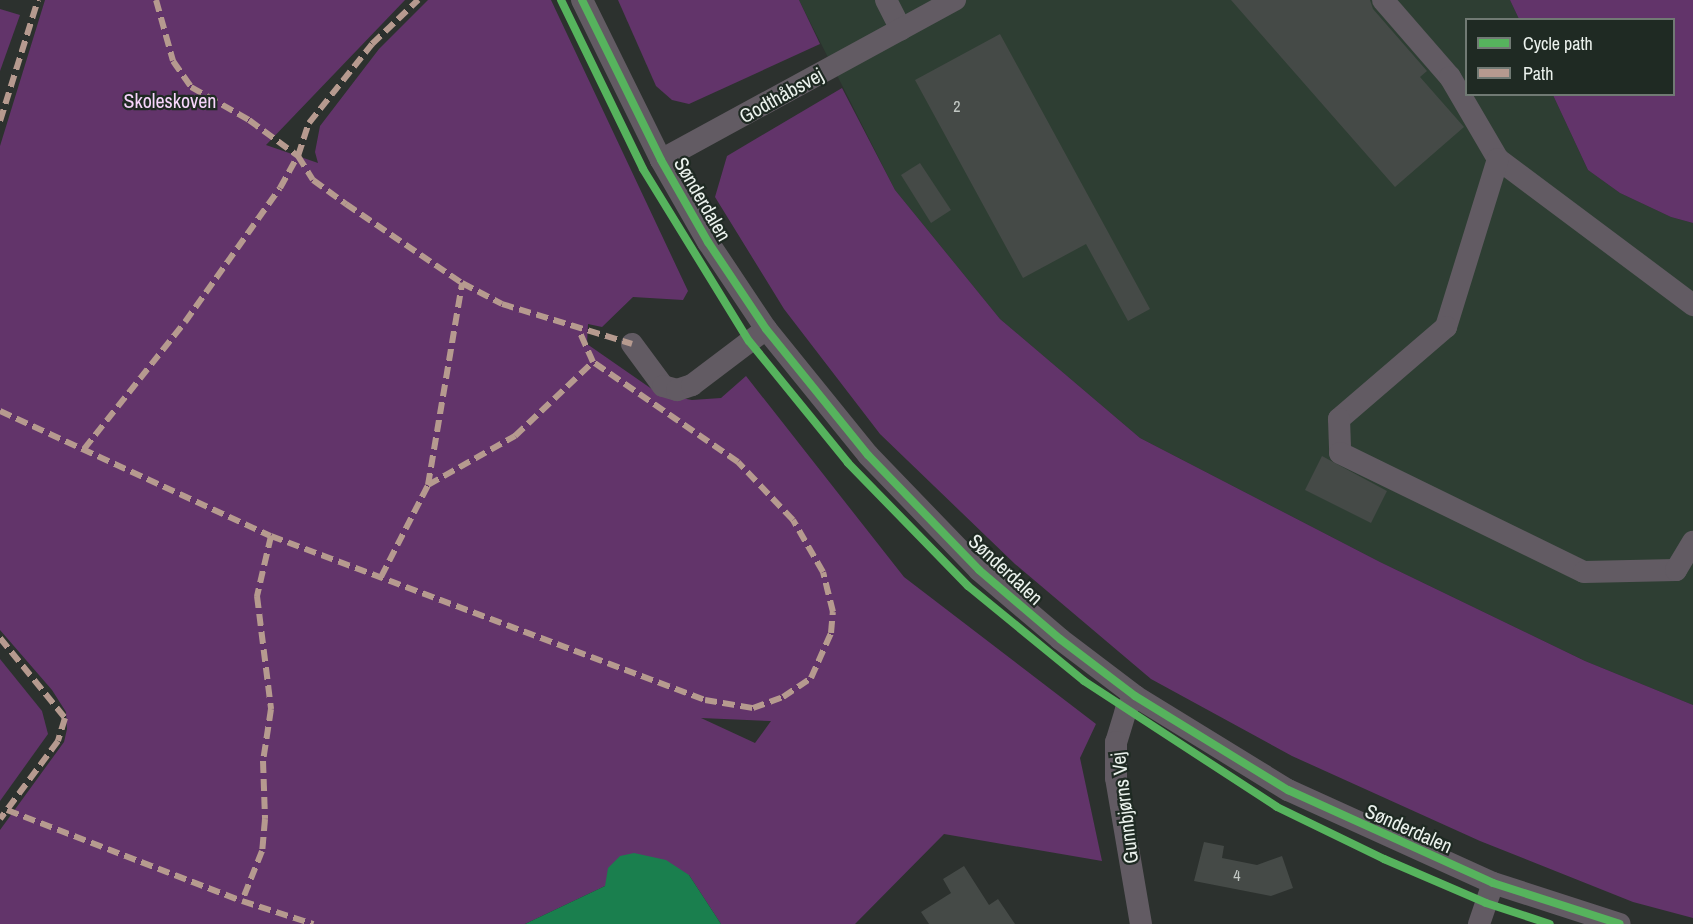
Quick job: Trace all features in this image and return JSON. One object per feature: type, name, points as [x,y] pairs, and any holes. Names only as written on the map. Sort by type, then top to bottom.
[{"type":"street","name":"Sønderdalen","points":[[582,0],[661,160],[708,242],[766,329],[868,455],[980,570],[1060,639],[1135,696],[1288,790],[1493,883],[1620,924]]},
{"type":"street","points":[[886,0],[901,29]]},
{"type":"street","name":"Godthåbsvej","points":[[661,160],[955,0]]},
{"type":"street","points":[[1383,0],[1450,77],[1498,159],[1693,305]]},
{"type":"street","points":[[1498,159],[1446,327],[1338,419],[1340,453],[1584,573],[1676,570],[1693,542]]},
{"type":"street","points":[[632,344],[663,386],[677,390],[692,385],[766,329]]},
{"type":"street","name":"Gunnbjørns Vej","points":[[1135,696],[1126,710],[1116,742],[1116,778],[1141,924]]},
{"type":"street","points":[[1479,924],[1493,883]]},
{"type":"shaded area","points":[[799,0],[1510,0],[1519,18],[1465,18],[1465,96],[1553,96],[1588,170],[1620,193],[1671,217],[1693,223],[1693,705],[1585,661],[1380,562],[1140,438],[1000,319],[895,190]]},
{"type":"shaded area","points":[[634,853],[666,860],[689,875],[721,924],[525,924],[605,886],[608,868],[620,856]]},
{"type":"green space","name":"Skoleskoven","points":[[45,0],[405,0],[266,145],[318,163],[315,152],[320,126],[379,49],[428,0],[551,0],[688,291],[683,300],[633,297],[602,327],[588,324],[587,344],[659,394],[692,400],[721,398],[746,376],[904,577],[1096,724],[1080,758],[1102,861],[944,834],[855,924],[721,924],[689,875],[605,886],[525,924],[0,924],[0,830],[64,742],[67,729],[66,712],[52,690],[0,630],[0,146]],"holes":[[[701,718],[771,721],[755,743]]]},
{"type":"green space","points":[[618,0],[799,0],[820,44],[689,104],[672,100],[656,86]]},
{"type":"green space","points":[[1510,0],[1693,0],[1693,223],[1671,217],[1620,193],[1588,170],[1553,96],[1675,96],[1675,18],[1519,18]]},
{"type":"green space","points":[[0,9],[20,15],[0,71]]},
{"type":"green space","points":[[842,88],[895,190],[1000,319],[1140,438],[1380,562],[1585,661],[1693,705],[1693,918],[1633,902],[1480,841],[1292,756],[1151,679],[1015,564],[880,434],[784,309],[715,197],[727,156]]},
{"type":"green space","points":[[0,659],[42,711],[48,734],[0,801]]},
{"type":"building","points":[[1231,0],[1370,0],[1373,9],[1427,71],[1420,77],[1464,127],[1395,187]]},
{"type":"building","points":[[1000,34],[1150,309],[1128,321],[1086,244],[1023,278],[915,80]]},
{"type":"building","points":[[920,163],[951,210],[931,223],[901,175]]},
{"type":"building","points":[[1322,456],[1387,491],[1371,523],[1305,490]]},
{"type":"building","points":[[1204,842],[1224,846],[1222,858],[1257,865],[1282,856],[1293,888],[1271,896],[1194,881]]},
{"type":"building","points":[[964,866],[989,905],[998,899],[1015,924],[929,924],[921,912],[951,893],[943,879]]},
{"type":"marked path","points":[[0,121],[38,0]]},
{"type":"marked path","points":[[156,0],[173,61],[191,87],[249,120],[298,156],[313,180],[346,204],[462,283],[502,304],[632,344]]},
{"type":"marked path","points":[[84,449],[185,322],[280,188],[298,156],[309,123],[372,44],[418,0]]},
{"type":"marked path","points":[[381,577],[428,485],[462,283]]},
{"type":"marked path","points":[[271,536],[705,700],[753,708],[783,697],[811,678],[831,633],[833,612],[823,572],[793,520],[738,462],[593,362],[578,329]]},
{"type":"marked path","points":[[428,485],[515,436],[593,362]]},
{"type":"marked path","points":[[0,411],[271,536],[257,596],[271,709],[263,761],[265,819],[262,851],[242,901],[313,924]]},
{"type":"marked path","points":[[0,638],[65,718],[58,741],[0,819]]},
{"type":"marked path","points":[[7,810],[242,901]]},
{"type":"cycle path","points":[[561,0],[643,169],[749,341],[848,463],[968,586],[1084,681],[1277,807],[1384,859],[1486,903],[1550,924]]},
{"type":"cycle path","points":[[582,0],[661,160],[708,242],[766,329],[868,455],[979,570],[1060,639],[1135,696],[1288,790],[1493,883],[1620,924]]}]
